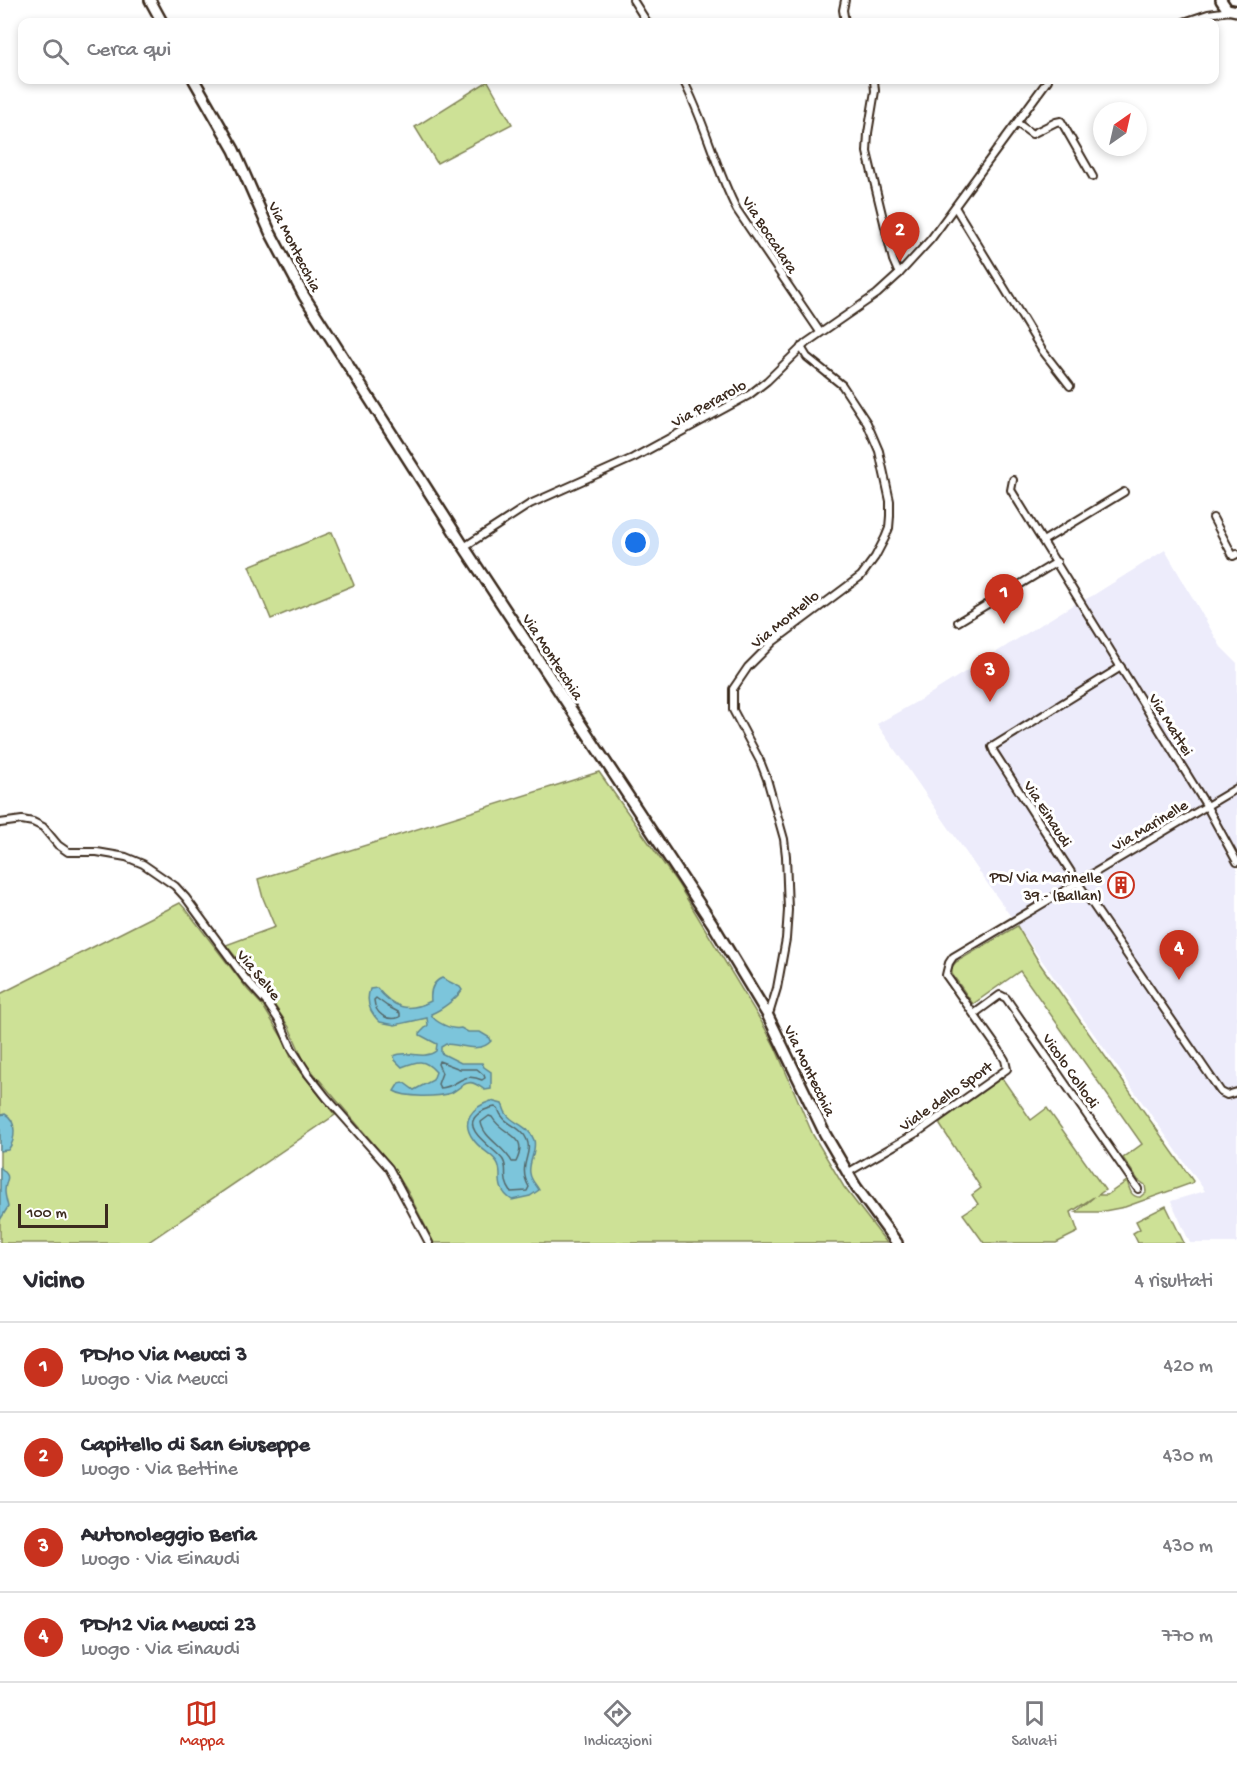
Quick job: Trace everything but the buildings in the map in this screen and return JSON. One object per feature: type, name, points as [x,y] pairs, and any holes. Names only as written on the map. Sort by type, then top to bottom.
[{"type":"street","points":[[150,0],[160,18]]},
{"type":"street","points":[[633,0],[644,18]]},
{"type":"street","points":[[844,18],[845,0]]},
{"type":"street","points":[[1208,14],[1220,0],[1224,7],[1235,11]]},
{"type":"street","points":[[1196,18],[1208,14],[1235,11]]},
{"type":"street","name":"Via Montecchia","points":[[196,84],[234,150],[270,231],[304,296],[464,547],[675,865],[767,1014],[825,1134],[856,1187],[897,1243]]},
{"type":"street","name":"Via Boccalara","points":[[684,84],[693,100],[737,210],[820,332]]},
{"type":"street","points":[[874,84],[867,152],[893,260],[899,274]]},
{"type":"street","name":"Via Perarolo","points":[[464,547],[530,504],[633,458],[749,395],[820,332],[877,294],[931,239],[1045,84]]},
{"type":"street","points":[[1017,123],[1032,134],[1061,121],[1093,177]]},
{"type":"street","points":[[955,207],[1042,350],[1070,386]]},
{"type":"street","name":"Via Montello","points":[[767,1014],[771,1011],[777,988],[786,939],[788,910],[786,856],[767,779],[760,760],[733,710],[734,689],[748,667],[774,641],[861,576],[885,538],[890,516],[888,492],[879,451],[867,423],[842,385],[807,357],[801,347]]},
{"type":"street","name":"Via Mattei","points":[[1013,480],[1011,490],[1206,805],[1237,862]]},
{"type":"street","points":[[1043,541],[1124,492]]},
{"type":"street","points":[[1213,518],[1233,556],[1237,554]]},
{"type":"street","points":[[958,622],[1057,562]]},
{"type":"street","name":"Via Einaudi","points":[[1121,667],[992,747],[1078,882],[1221,1092],[1227,1095],[1237,1092]]},
{"type":"street","name":"Via Marinelle","points":[[1012,920],[1237,788]]},
{"type":"street","name":"Via Selve","points":[[0,823],[22,820],[33,822],[43,827],[58,845],[68,852],[97,852],[126,857],[143,864],[175,886],[244,977],[268,1004],[308,1074],[389,1168],[429,1243]]},
{"type":"street","name":"Viale dello Sport","points":[[848,1173],[918,1132],[1007,1069],[999,1050],[946,975],[953,957],[1012,920]]},
{"type":"street","name":"Vicolo Collodi","points":[[974,1014],[1000,995],[1006,998],[1138,1189]]},
{"type":"shaded area","points":[[1165,550],[1221,647],[1237,663],[1237,1243],[1190,1243],[1171,1201],[1205,1191],[877,724]]},
{"type":"green space","points":[[483,84],[490,84],[512,124],[437,163],[415,127]]},
{"type":"green space","points":[[332,532],[354,585],[271,619],[249,566]]},
{"type":"green space","points":[[599,772],[678,884],[775,1047],[813,1135],[844,1187],[887,1243],[434,1243],[390,1163],[305,1063],[289,1027],[273,1003],[226,945],[275,927],[258,879]]},
{"type":"green space","points":[[180,903],[263,1006],[283,1039],[293,1062],[335,1115],[147,1243],[0,1243],[0,994]]},
{"type":"green space","points":[[1017,926],[1040,964],[1193,1181],[1125,1207],[1099,1212],[1076,1212],[1094,1197],[1071,1212],[1078,1232],[1056,1243],[984,1243],[963,1214],[978,1204],[972,1195],[981,1188],[940,1125],[940,1122],[1002,1078],[1031,1120],[1047,1108],[1105,1190],[1098,1195],[1107,1195],[1127,1181],[1134,1196],[1140,1197],[1146,1192],[1145,1185],[1138,1180],[1123,1158],[1142,1144],[1020,971],[973,1004],[952,974],[952,967],[956,962]]},
{"type":"green space","points":[[1166,1206],[1184,1243],[1138,1243],[1133,1233],[1140,1229],[1136,1221]]},
{"type":"water","points":[[442,978],[462,990],[448,1004],[431,1014],[433,1017],[449,1027],[461,1028],[468,1032],[480,1032],[491,1041],[476,1048],[446,1044],[441,1047],[441,1053],[461,1063],[482,1063],[491,1072],[491,1089],[485,1090],[470,1083],[445,1094],[422,1096],[399,1093],[394,1091],[399,1083],[403,1082],[414,1090],[433,1080],[436,1072],[428,1064],[420,1062],[402,1067],[394,1056],[431,1054],[436,1051],[437,1044],[420,1035],[428,1025],[427,1018],[395,1025],[380,1022],[369,1007],[370,989],[377,988],[395,1004],[415,1007],[431,1001],[432,988]]},
{"type":"water","points":[[491,1101],[502,1104],[509,1117],[528,1131],[534,1140],[530,1173],[539,1190],[530,1196],[512,1200],[506,1195],[502,1190],[497,1162],[469,1132],[470,1116],[478,1107]]},
{"type":"water","points":[[5,1114],[12,1121],[14,1136],[8,1150],[0,1151],[0,1115]]},
{"type":"water","points":[[0,1167],[8,1177],[5,1191],[8,1207],[0,1220]]},
{"type":"place","name":"Capitello di San Giuseppe","points":[[900,262]]},
{"type":"place","name":"PD/10 Via Meucci 3","points":[[1004,624]]},
{"type":"place","name":"Autonoleggio Beria","points":[[990,702]]},
{"type":"place","name":"PD/ Via Marinelle 39 - (Ballan)","points":[[1121,885]]},
{"type":"place","name":"PD/12 Via Meucci 23","points":[[1179,980]]}]
